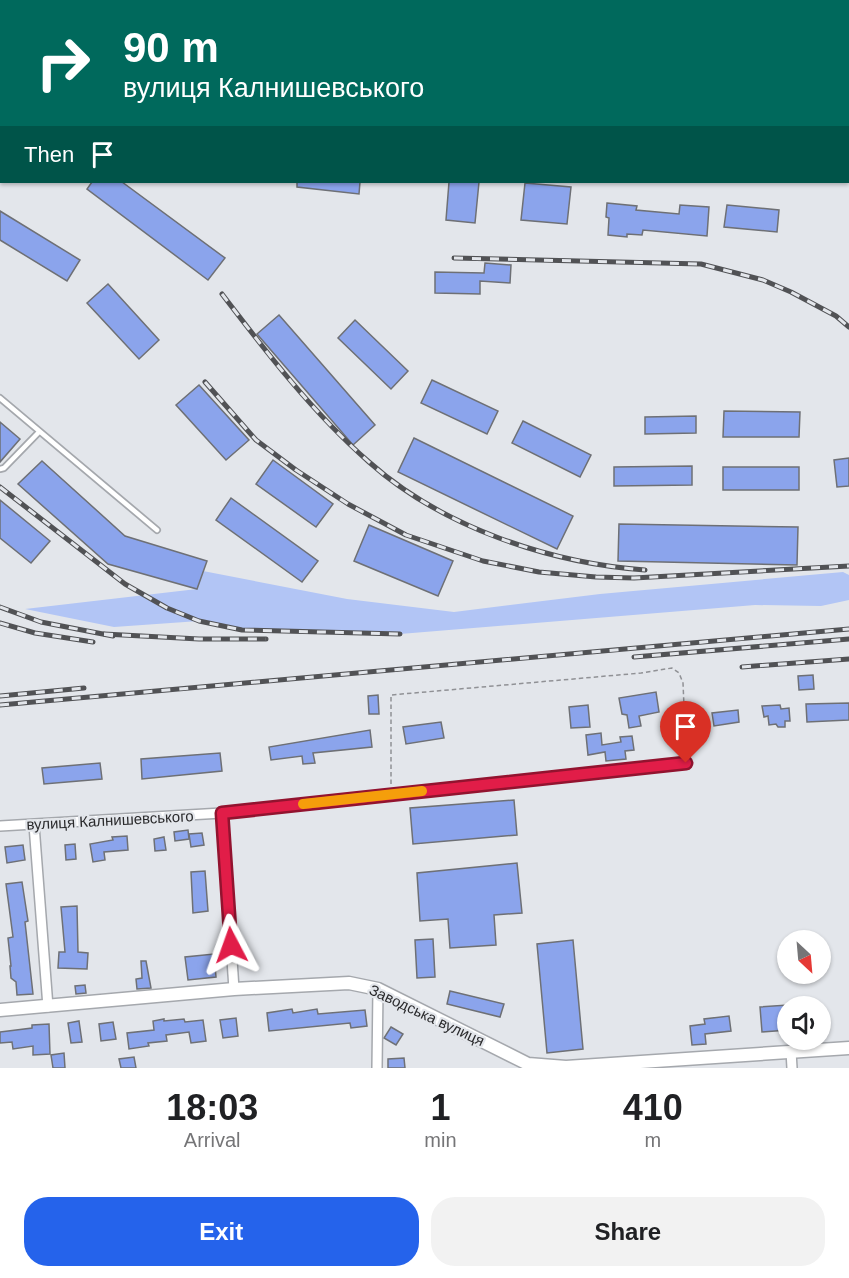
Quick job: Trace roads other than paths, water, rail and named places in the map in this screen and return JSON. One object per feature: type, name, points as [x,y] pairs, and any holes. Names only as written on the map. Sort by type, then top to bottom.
[{"type":"street","name":"вулиця Калнишевського","points":[[0,826],[222,813],[686,763]]},
{"type":"street","points":[[222,813],[234,990]]},
{"type":"street","points":[[34,825],[48,1007]]},
{"type":"street","name":"Заводська вулиця","points":[[0,1010],[234,990],[349,983],[378,989],[528,1064],[566,1067],[632,1066],[791,1051],[849,1048]]},
{"type":"street","points":[[377,1068],[378,989]]},
{"type":"street","points":[[791,1051],[792,1068]]},
{"type":"lane","points":[[0,398],[158,530]]},
{"type":"lane","points":[[0,469],[4,468],[39,432]]},
{"type":"railway","points":[[454,258],[701,264],[763,280],[836,316],[849,327]]},
{"type":"railway","points":[[222,294],[310,403],[348,443],[398,485],[429,505],[498,538],[572,559],[645,570]]},
{"type":"railway","points":[[205,382],[256,440],[348,504],[406,535],[483,561],[539,572],[634,578],[849,566]]},
{"type":"railway","points":[[0,487],[125,584],[167,608],[199,621],[242,630],[400,634]]},
{"type":"railway","points":[[0,607],[41,622],[113,636]]},
{"type":"railway","points":[[0,623],[35,633],[93,642]]},
{"type":"railway","points":[[0,705],[849,629]]},
{"type":"railway","points":[[104,634],[199,639],[266,639]]},
{"type":"railway","points":[[634,657],[849,639]]},
{"type":"railway","points":[[742,667],[849,659]]},
{"type":"railway","points":[[0,696],[84,688]]}]
